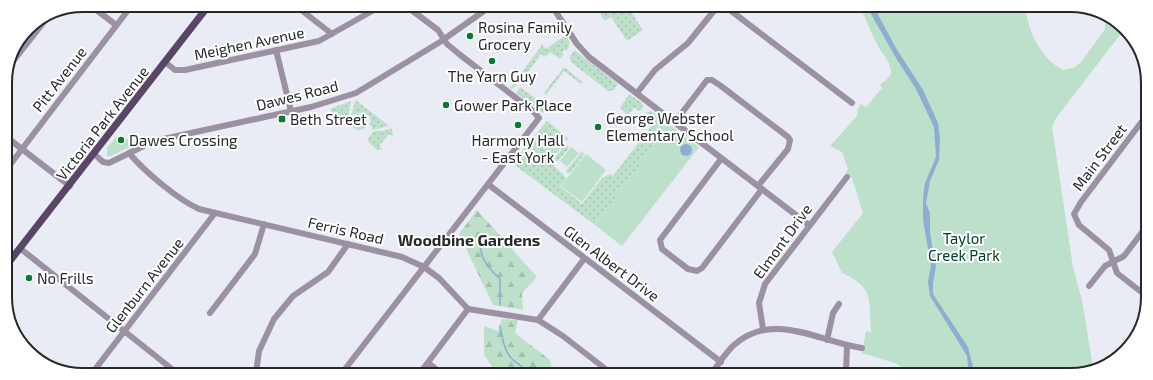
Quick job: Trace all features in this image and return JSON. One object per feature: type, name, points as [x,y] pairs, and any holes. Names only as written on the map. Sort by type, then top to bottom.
[{"type":"main road","name":"Victoria Park Avenue","points":[[12,259],[203,12]]},
{"type":"main road","name":"Victoria Park Avenue","points":[[12,261],[15,256]]},
{"type":"street","points":[[99,12],[116,25]]},
{"type":"street","name":"Pitt Avenue","points":[[12,162],[126,12]]},
{"type":"street","points":[[304,12],[332,34]]},
{"type":"street","name":"Meighen Avenue","points":[[165,62],[175,70],[185,70],[319,41],[370,12]]},
{"type":"street","points":[[346,368],[539,121],[538,116],[459,54],[444,39],[438,30],[414,12]]},
{"type":"street","name":"Dawes Road","points":[[94,154],[102,161],[108,163],[154,141],[291,112],[331,102],[356,93],[444,39],[482,12]]},
{"type":"street","points":[[556,12],[583,51],[721,159],[809,225]]},
{"type":"street","points":[[637,93],[655,70],[688,43],[713,12]]},
{"type":"street","points":[[733,12],[852,103]]},
{"type":"street","points":[[17,56],[38,29]]},
{"type":"street","points":[[276,50],[291,112]]},
{"type":"street","points":[[675,122],[707,80],[715,81],[788,136],[790,140],[788,149],[702,268],[697,271],[688,269],[662,249],[660,240],[721,159]]},
{"type":"street","name":"Main Street","points":[[1113,263],[1109,250],[1078,225],[1074,214],[1081,202],[1141,123]]},
{"type":"street","points":[[12,140],[70,186]]},
{"type":"street","name":"Ferris Road","points":[[129,153],[137,163],[185,201],[199,209],[397,255],[424,267],[444,281],[468,309]]},
{"type":"street","name":"Elmont Drive","points":[[763,329],[759,310],[763,287],[847,177]]},
{"type":"street","name":"Glen Albert Drive","points":[[489,185],[584,259],[721,362]]},
{"type":"street","name":"Glenburn Avenue","points":[[96,368],[215,213]]},
{"type":"street","points":[[210,313],[255,254],[264,224]]},
{"type":"street","points":[[1090,286],[1105,266],[1124,256],[1141,234]]},
{"type":"street","points":[[257,368],[260,351],[274,319],[293,296],[328,272],[348,244]]},
{"type":"street","points":[[21,249],[171,368]]},
{"type":"street","points":[[538,320],[584,259]]},
{"type":"street","points":[[1113,263],[1117,273],[1141,293]]},
{"type":"street","points":[[827,340],[833,313],[839,304]]},
{"type":"street","points":[[424,368],[468,309],[538,320],[563,336],[604,368]]},
{"type":"street","points":[[716,368],[729,350],[741,339],[763,329],[782,328],[847,346],[862,348]]},
{"type":"street","points":[[846,368],[847,346]]},
{"type":"street","points":[[428,363],[434,368]]},
{"type":"green space","points":[[599,12],[631,12],[643,30],[627,41],[611,17],[605,21]]},
{"type":"green space","name":"Taylor Creek Park","points":[[862,12],[1026,12],[1033,35],[1042,52],[1055,65],[1064,70],[1075,67],[1082,61],[1105,29],[1105,22],[1121,34],[1056,118],[1052,127],[1073,267],[1082,300],[1092,364],[1074,368],[903,368],[895,363],[862,353],[866,331],[871,332],[868,296],[865,289],[860,284],[842,273],[832,252],[863,213],[852,178],[846,172],[848,169],[842,152],[830,146],[858,115],[857,110],[861,104],[866,107],[882,88],[880,85],[889,77],[891,73],[889,64],[878,46]]},
{"type":"green space","points":[[566,35],[569,42],[569,47],[566,51],[564,49],[562,53],[564,54],[560,59],[550,52],[545,57],[541,54],[520,82],[512,89],[510,88],[542,45],[546,49]]},
{"type":"green space","points":[[575,50],[618,84],[614,90],[608,91],[571,62],[570,56]]},
{"type":"green space","points":[[564,67],[583,82],[581,84],[564,71],[546,95],[544,93]]},
{"type":"green space","points":[[520,87],[540,101],[542,99],[549,105],[550,109],[543,113],[516,93]]},
{"type":"green space","points":[[629,94],[642,103],[643,108],[640,111],[634,108],[628,115],[620,108]]},
{"type":"green space","points":[[356,99],[389,126],[372,130],[372,126],[369,125],[371,121],[369,116],[363,113],[353,114],[350,118]]},
{"type":"green space","points":[[351,101],[348,118],[346,118],[348,125],[332,113],[330,109]]},
{"type":"green space","points":[[651,111],[663,120],[652,134],[658,141],[595,225],[512,163],[547,121],[569,139],[563,142],[551,140],[546,145],[554,165],[566,179],[560,186],[582,204],[602,178],[610,174],[613,176],[649,129],[653,123],[645,115],[647,112]]},
{"type":"green space","points":[[356,114],[362,114],[367,119],[365,128],[362,130],[356,130],[351,125],[351,119]]},
{"type":"green space","points":[[663,120],[699,147],[622,246],[595,225],[658,141],[652,135]]},
{"type":"green space","points":[[392,128],[393,136],[389,134],[379,146],[383,149],[377,150],[367,140],[374,131],[383,131]]},
{"type":"green space","points":[[116,137],[139,142],[111,156],[107,156],[107,148]]},
{"type":"green space","points":[[553,140],[558,142],[560,147],[558,152],[553,154],[548,152],[546,147],[548,142]]},
{"type":"green space","points":[[565,143],[569,148],[557,162],[554,157],[560,152]]},
{"type":"green space","points":[[571,147],[579,153],[567,167],[560,161]]},
{"type":"green space","points":[[582,151],[584,155],[570,173],[567,173],[566,171]]},
{"type":"green space","points":[[586,154],[606,170],[582,202],[561,186]]},
{"type":"green space","points":[[477,210],[537,277],[522,293],[523,310],[493,305],[459,234]]},
{"type":"green space","points":[[502,319],[518,320],[515,333],[550,360],[552,368],[493,368],[484,355],[484,326],[498,331]]},
{"type":"water","points":[[870,12],[877,12],[896,48],[923,90],[938,123],[940,139],[939,160],[930,181],[926,203],[930,213],[930,232],[936,266],[933,294],[968,347],[973,368],[968,368],[967,356],[930,296],[928,282],[931,265],[923,220],[923,197],[925,183],[936,157],[934,127],[916,89],[896,58]]},
{"type":"water","points":[[688,144],[691,145],[691,155],[684,156],[681,155],[680,148],[681,145]]},
{"type":"waterway","points":[[479,235],[480,249],[484,260],[490,269],[500,279],[500,305]]},
{"type":"waterway","points":[[500,326],[509,356],[523,368]]},
{"type":"place","name":"Rosina Family Grocery","points":[[470,36]]},
{"type":"place","name":"The Yarn Guy","points":[[492,61]]},
{"type":"place","name":"Gower Park Place","points":[[446,105]]},
{"type":"place","name":"Beth Street","points":[[282,119]]},
{"type":"place","name":"Harmony Hall - East York","points":[[518,125]]},
{"type":"place","name":"George Webster Elementary School","points":[[598,127]]},
{"type":"place","name":"Dawes Crossing","points":[[121,140]]},
{"type":"place","name":"No Frills","points":[[29,278]]},
{"type":"district","name":"Woodbine Gardens","points":[[469,239]]}]
